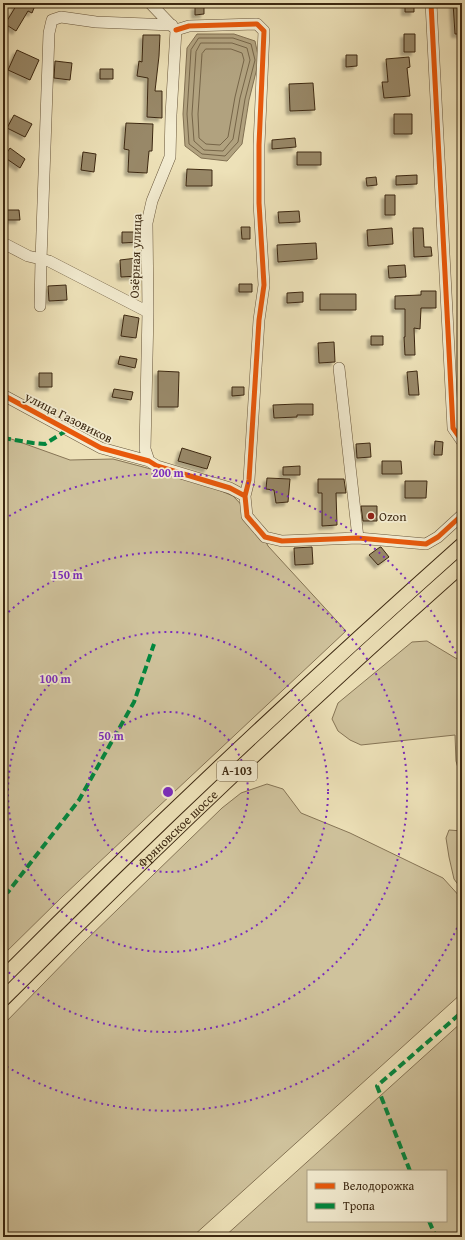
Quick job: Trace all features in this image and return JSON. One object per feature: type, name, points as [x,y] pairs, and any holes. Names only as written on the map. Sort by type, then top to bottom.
[{"type":"main road","name":"Фряновское шоссе","points":[[3,978],[67,913],[234,754],[462,545]]},
{"type":"main road","name":"Фряновское шоссе","points":[[3,999],[198,808],[292,719],[462,565]]},
{"type":"street","points":[[150,3],[161,7],[174,28]]},
{"type":"street","points":[[431,3],[453,428],[462,441]]},
{"type":"street","points":[[40,306],[40,260],[49,33],[52,20],[61,17],[96,22],[174,28],[189,26],[257,24],[264,31],[259,146],[259,202],[264,285],[259,320],[249,480],[245,496],[247,516],[266,536],[282,541],[358,538],[426,544],[438,537],[462,516]]},
{"type":"street","name":"Озёрная улица","points":[[149,461],[145,449],[148,312],[147,223],[152,201],[170,157],[174,28]]},
{"type":"street","points":[[3,243],[28,256],[49,261],[148,312]]},
{"type":"street","points":[[339,368],[358,538]]},
{"type":"street","name":"улица Газовиков","points":[[3,395],[101,448],[149,461],[157,466],[230,488],[245,496]]},
{"type":"shaded area","points":[[3,436],[70,460],[113,459],[200,482],[233,496],[256,520],[268,546],[346,631],[63,896],[3,955]]},
{"type":"shaded area","points":[[427,641],[462,662],[462,782],[456,761],[455,735],[361,745],[350,740],[338,731],[332,719],[338,703],[412,642]]},
{"type":"shaded area","points":[[267,784],[283,789],[301,813],[350,833],[443,878],[462,899],[462,993],[192,1237],[3,1237],[3,1025],[84,942],[222,808],[241,793]]},
{"type":"shaded area","points":[[449,830],[462,831],[462,890],[454,879],[449,857],[446,838]]},
{"type":"shaded area","points":[[462,1022],[462,1237],[224,1237]]},
{"type":"water","points":[[197,34],[234,34],[255,41],[259,60],[249,100],[242,144],[227,161],[201,158],[185,146],[183,114],[187,48]]},
{"type":"building","points":[[10,3],[36,3],[32,13],[28,11],[16,31],[5,24],[16,6]]},
{"type":"building","points":[[405,3],[414,3],[414,12],[405,12]]},
{"type":"building","points":[[453,3],[462,3],[462,34],[455,34]]},
{"type":"building","points":[[195,6],[204,6],[204,14],[195,15]]},
{"type":"building","points":[[404,34],[415,34],[415,52],[404,52]]},
{"type":"building","points":[[143,35],[160,35],[155,91],[162,91],[162,118],[147,117],[148,78],[137,76],[139,61],[142,62]]},
{"type":"building","points":[[17,50],[39,60],[30,80],[8,70]]},
{"type":"building","points":[[346,55],[357,55],[357,66],[346,67]]},
{"type":"building","points":[[409,57],[410,67],[407,68],[410,96],[384,98],[382,82],[388,82],[386,59]]},
{"type":"building","points":[[55,61],[72,63],[70,80],[54,78]]},
{"type":"building","points":[[100,69],[113,69],[113,79],[100,79]]},
{"type":"building","points":[[313,83],[315,110],[290,111],[289,84]]},
{"type":"building","points":[[394,114],[412,114],[412,134],[394,134]]},
{"type":"building","points":[[14,115],[32,124],[25,137],[7,128]]},
{"type":"building","points":[[126,123],[153,124],[152,151],[149,151],[147,173],[128,172],[129,150],[124,149]]},
{"type":"building","points":[[295,138],[296,147],[272,149],[272,140]]},
{"type":"building","points":[[10,148],[25,159],[20,168],[4,157]]},
{"type":"building","points":[[83,152],[96,154],[94,172],[81,170]]},
{"type":"building","points":[[297,152],[321,152],[321,165],[297,165]]},
{"type":"building","points":[[187,169],[212,170],[212,186],[186,186]]},
{"type":"building","points":[[417,175],[417,184],[396,185],[396,176]]},
{"type":"building","points":[[376,177],[377,185],[367,186],[366,178]]},
{"type":"building","points":[[385,195],[395,195],[395,215],[385,215]]},
{"type":"building","points":[[3,210],[19,210],[20,220],[3,220]]},
{"type":"building","points":[[299,211],[300,222],[279,223],[278,212]]},
{"type":"building","points":[[241,227],[250,227],[250,239],[242,239]]},
{"type":"building","points":[[392,228],[393,244],[368,246],[367,230]]},
{"type":"building","points":[[413,228],[423,228],[424,247],[431,247],[432,256],[414,257]]},
{"type":"building","points":[[122,232],[140,232],[140,242],[122,243]]},
{"type":"building","points":[[316,243],[317,259],[278,262],[277,245]]},
{"type":"building","points":[[137,258],[138,276],[121,277],[120,260]]},
{"type":"building","points":[[405,265],[406,277],[389,278],[388,266]]},
{"type":"building","points":[[239,284],[252,284],[252,292],[239,292]]},
{"type":"building","points":[[66,285],[67,300],[49,301],[48,286]]},
{"type":"building","points":[[421,291],[436,291],[436,308],[421,308],[420,329],[414,328],[415,355],[405,355],[405,309],[395,309],[395,296],[421,295]]},
{"type":"building","points":[[303,292],[303,302],[287,303],[287,293]]},
{"type":"building","points":[[320,294],[356,294],[356,310],[320,310]]},
{"type":"building","points":[[124,315],[139,318],[136,338],[121,336]]},
{"type":"building","points":[[371,336],[383,336],[383,345],[371,345]]},
{"type":"building","points":[[334,342],[335,362],[319,363],[318,343]]},
{"type":"building","points":[[120,356],[137,359],[135,368],[118,364]]},
{"type":"building","points":[[158,371],[179,372],[178,407],[158,407]]},
{"type":"building","points":[[417,371],[419,395],[409,395],[407,372]]},
{"type":"building","points":[[39,373],[52,373],[52,387],[39,387]]},
{"type":"building","points":[[232,387],[244,387],[244,395],[232,396]]},
{"type":"building","points":[[114,389],[133,392],[131,400],[112,397]]},
{"type":"building","points":[[313,404],[313,415],[297,415],[297,417],[274,418],[273,405]]},
{"type":"building","points":[[435,441],[443,442],[442,455],[434,455]]},
{"type":"building","points":[[370,443],[371,457],[357,458],[356,444]]},
{"type":"building","points":[[182,448],[211,457],[207,469],[178,461]]},
{"type":"building","points":[[382,461],[401,461],[402,474],[382,474]]},
{"type":"building","points":[[300,466],[300,475],[283,475],[283,467]]},
{"type":"building","points":[[267,478],[290,479],[288,502],[276,503],[274,490],[266,489]]},
{"type":"building","points":[[318,479],[344,479],[346,493],[336,493],[337,525],[322,526],[322,493],[318,493]]},
{"type":"building","points":[[405,481],[427,481],[426,498],[405,498]]},
{"type":"building","points":[[361,506],[377,506],[377,521],[363,521]]},
{"type":"building","points":[[312,547],[313,564],[295,565],[294,548]]},
{"type":"building","points":[[380,547],[389,557],[378,565],[369,555]]},
{"type":"marked path","points":[[3,438],[45,444],[67,430]]},
{"type":"marked path","points":[[3,893],[8,892],[79,800],[134,702],[154,644]]},
{"type":"marked path","points":[[410,1170],[377,1086],[462,1012]]},
{"type":"marked path","points":[[429,1222],[436,1237]]},
{"type":"cycle path","points":[[431,3],[453,428],[462,441]]},
{"type":"cycle path","points":[[176,30],[189,26],[257,24],[264,31],[259,145],[259,203],[264,285],[259,320],[249,480],[245,496]]},
{"type":"cycle path","points":[[3,395],[101,448],[149,461],[157,466],[230,488],[245,496],[247,516],[265,537],[282,541],[358,538],[426,544],[438,537],[462,515]]},
{"type":"place","name":"Ozon","points":[[371,516]]}]
